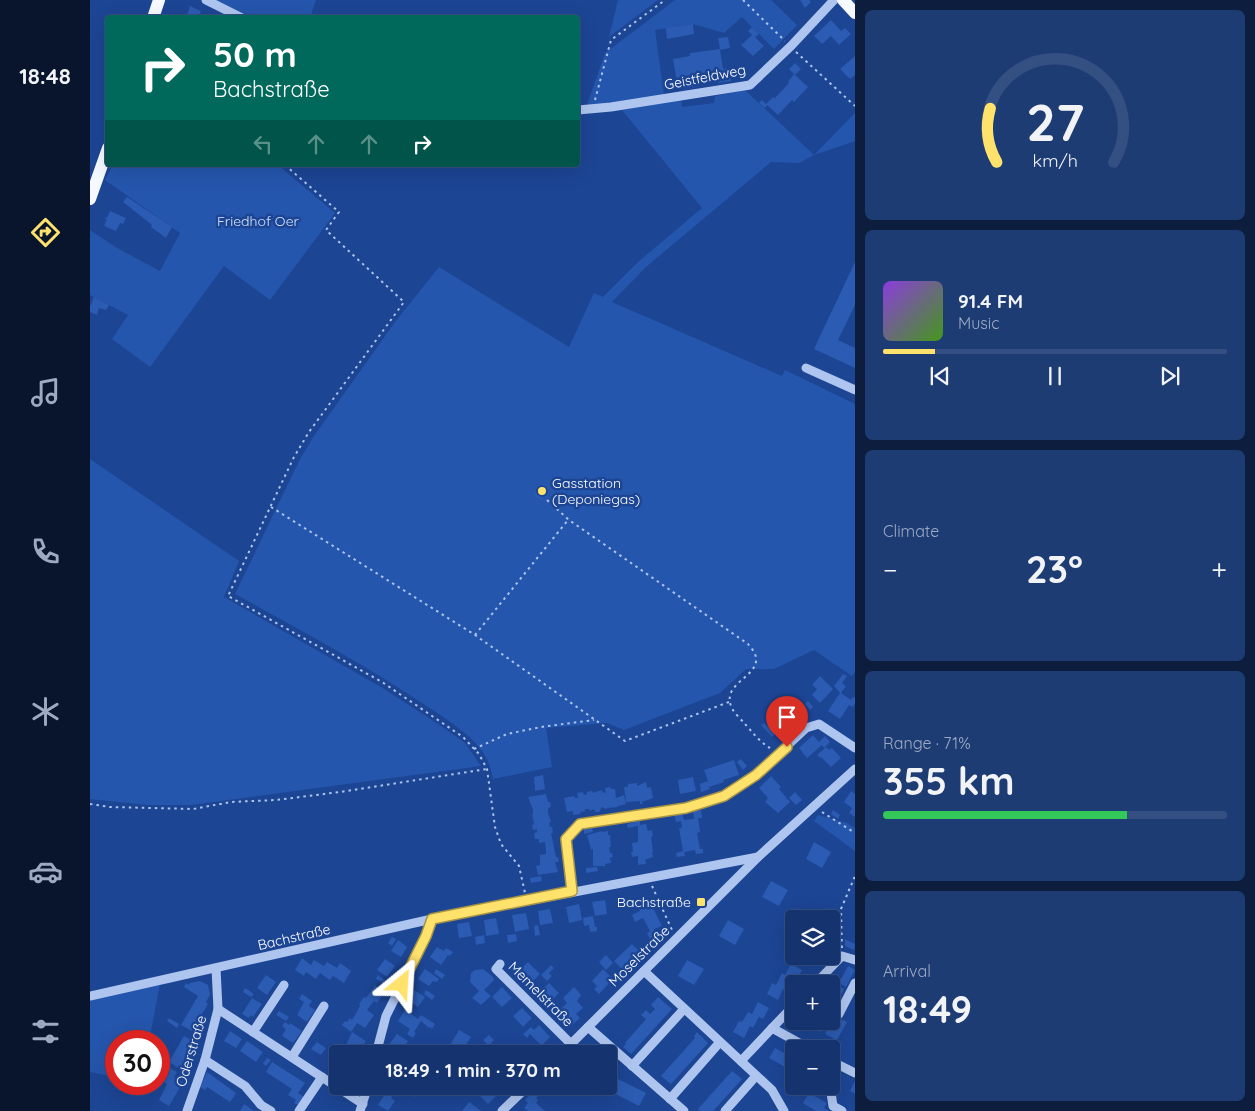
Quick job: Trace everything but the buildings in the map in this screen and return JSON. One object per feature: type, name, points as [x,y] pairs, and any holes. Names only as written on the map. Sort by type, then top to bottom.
[{"type":"main road","points":[[154,15],[159,0]]},
{"type":"main road","points":[[843,0],[855,13]]},
{"type":"main road","points":[[90,199],[105,156]]},
{"type":"street","points":[[206,0],[236,15]]},
{"type":"street","name":"Geistfeldweg","points":[[580,110],[750,85],[791,46],[834,0]]},
{"type":"street","points":[[806,368],[855,390]]},
{"type":"street","points":[[572,891],[566,839],[580,824],[686,808],[724,796],[756,775],[806,728],[819,724],[855,748]]},
{"type":"street","points":[[758,857],[853,773]]},
{"type":"street","name":"Bachstraße","points":[[90,996],[432,919],[758,857]]},
{"type":"street","name":"Moselstraße","points":[[571,1044],[758,857]]},
{"type":"street","points":[[378,1045],[386,1016],[426,936],[432,919]]},
{"type":"street","points":[[824,975],[842,956],[855,960]]},
{"type":"street","name":"Memelstraße","points":[[500,964],[496,969],[571,1044]]},
{"type":"street","name":"Oderstraße","points":[[187,1111],[205,1060],[218,1009],[216,968]]},
{"type":"street","points":[[644,971],[772,1090],[784,1111]]},
{"type":"street","points":[[840,1012],[855,984]]},
{"type":"street","points":[[253,1032],[284,986]]},
{"type":"street","points":[[292,1057],[324,1006]]},
{"type":"street","points":[[218,1009],[322,1077],[361,1108],[365,1095]]},
{"type":"street","points":[[632,1066],[684,1009]]},
{"type":"street","points":[[741,1062],[785,1014]]},
{"type":"street","points":[[588,1027],[684,1111]]},
{"type":"street","points":[[772,1028],[794,1040]]},
{"type":"street","points":[[670,1099],[720,1042]]},
{"type":"street","points":[[205,1060],[245,1086],[262,1105],[271,1111]]},
{"type":"street","points":[[840,1066],[855,1073]]},
{"type":"street","points":[[725,1111],[756,1076]]},
{"type":"street","points":[[299,1111],[322,1077]]},
{"type":"street","points":[[508,1109],[520,1095]]},
{"type":"street","points":[[831,1095],[833,1106],[842,1111]]},
{"type":"path","points":[[592,109],[611,40],[665,0]]},
{"type":"path","points":[[743,0],[855,106]]},
{"type":"path","points":[[287,167],[339,212],[326,230],[404,302],[309,432],[294,457],[228,596],[382,682],[456,732],[479,754],[487,769],[495,828],[501,844],[519,866],[527,900]]},
{"type":"path","points":[[547,500],[569,520],[748,644],[755,654],[756,664],[751,673],[737,684],[732,691],[729,702],[733,710],[763,744],[770,748],[777,756]]},
{"type":"path","points":[[270,506],[475,634],[625,742],[729,702]]},
{"type":"path","points":[[475,634],[569,520]]},
{"type":"path","points":[[474,749],[507,734],[541,727],[594,720]]},
{"type":"path","points":[[90,804],[110,807],[193,809],[231,802],[276,800],[340,792],[487,769]]},
{"type":"path","points":[[813,807],[855,833]]},
{"type":"path","points":[[842,956],[842,909],[855,876]]},
{"type":"path","points":[[648,877],[676,938]]},
{"type":"green space","points":[[215,0],[316,0],[311,15],[246,15]]},
{"type":"green space","points":[[618,0],[658,0],[609,37]]},
{"type":"green space","points":[[675,0],[771,0],[797,25],[774,49],[742,17],[724,33],[693,24],[655,30],[664,95],[586,108],[605,53]]},
{"type":"green space","points":[[745,90],[814,155],[799,163],[771,162],[646,267],[612,302],[782,376],[785,370],[855,404],[855,672],[852,676],[814,650],[774,669],[746,669],[720,693],[624,730],[607,723],[546,728],[552,767],[493,779],[489,764],[482,751],[454,725],[376,674],[235,594],[300,459],[314,436],[395,322],[439,267],[569,347],[594,293],[603,297],[638,262],[702,208],[622,110],[681,100],[682,107],[714,103],[715,96]]},
{"type":"green space","points":[[855,113],[855,141],[814,155]]},
{"type":"green space","name":"Friedhof Oer","points":[[112,167],[280,167],[335,213],[270,300],[224,266],[150,367],[112,339],[128,315],[90,295],[90,230],[117,248],[160,271],[180,233],[105,180]]},
{"type":"green space","points":[[90,459],[239,561],[224,597],[381,687],[441,726],[465,743],[481,766],[191,805],[148,805],[90,799]]},
{"type":"green space","points":[[818,815],[847,823],[855,828],[855,851],[814,821]]},
{"type":"green space","points":[[160,984],[151,1030],[105,1030],[105,1075],[90,1072],[90,1000]]},
{"type":"place","name":"Gasstation (Deponiegas)","points":[[542,491]]},
{"type":"place","name":"Bachstraße","points":[[701,902]]},
{"type":"route","points":[[402,984],[426,936],[432,919],[572,891],[566,839],[580,824],[686,808],[724,796],[756,775],[787,747]]}]
